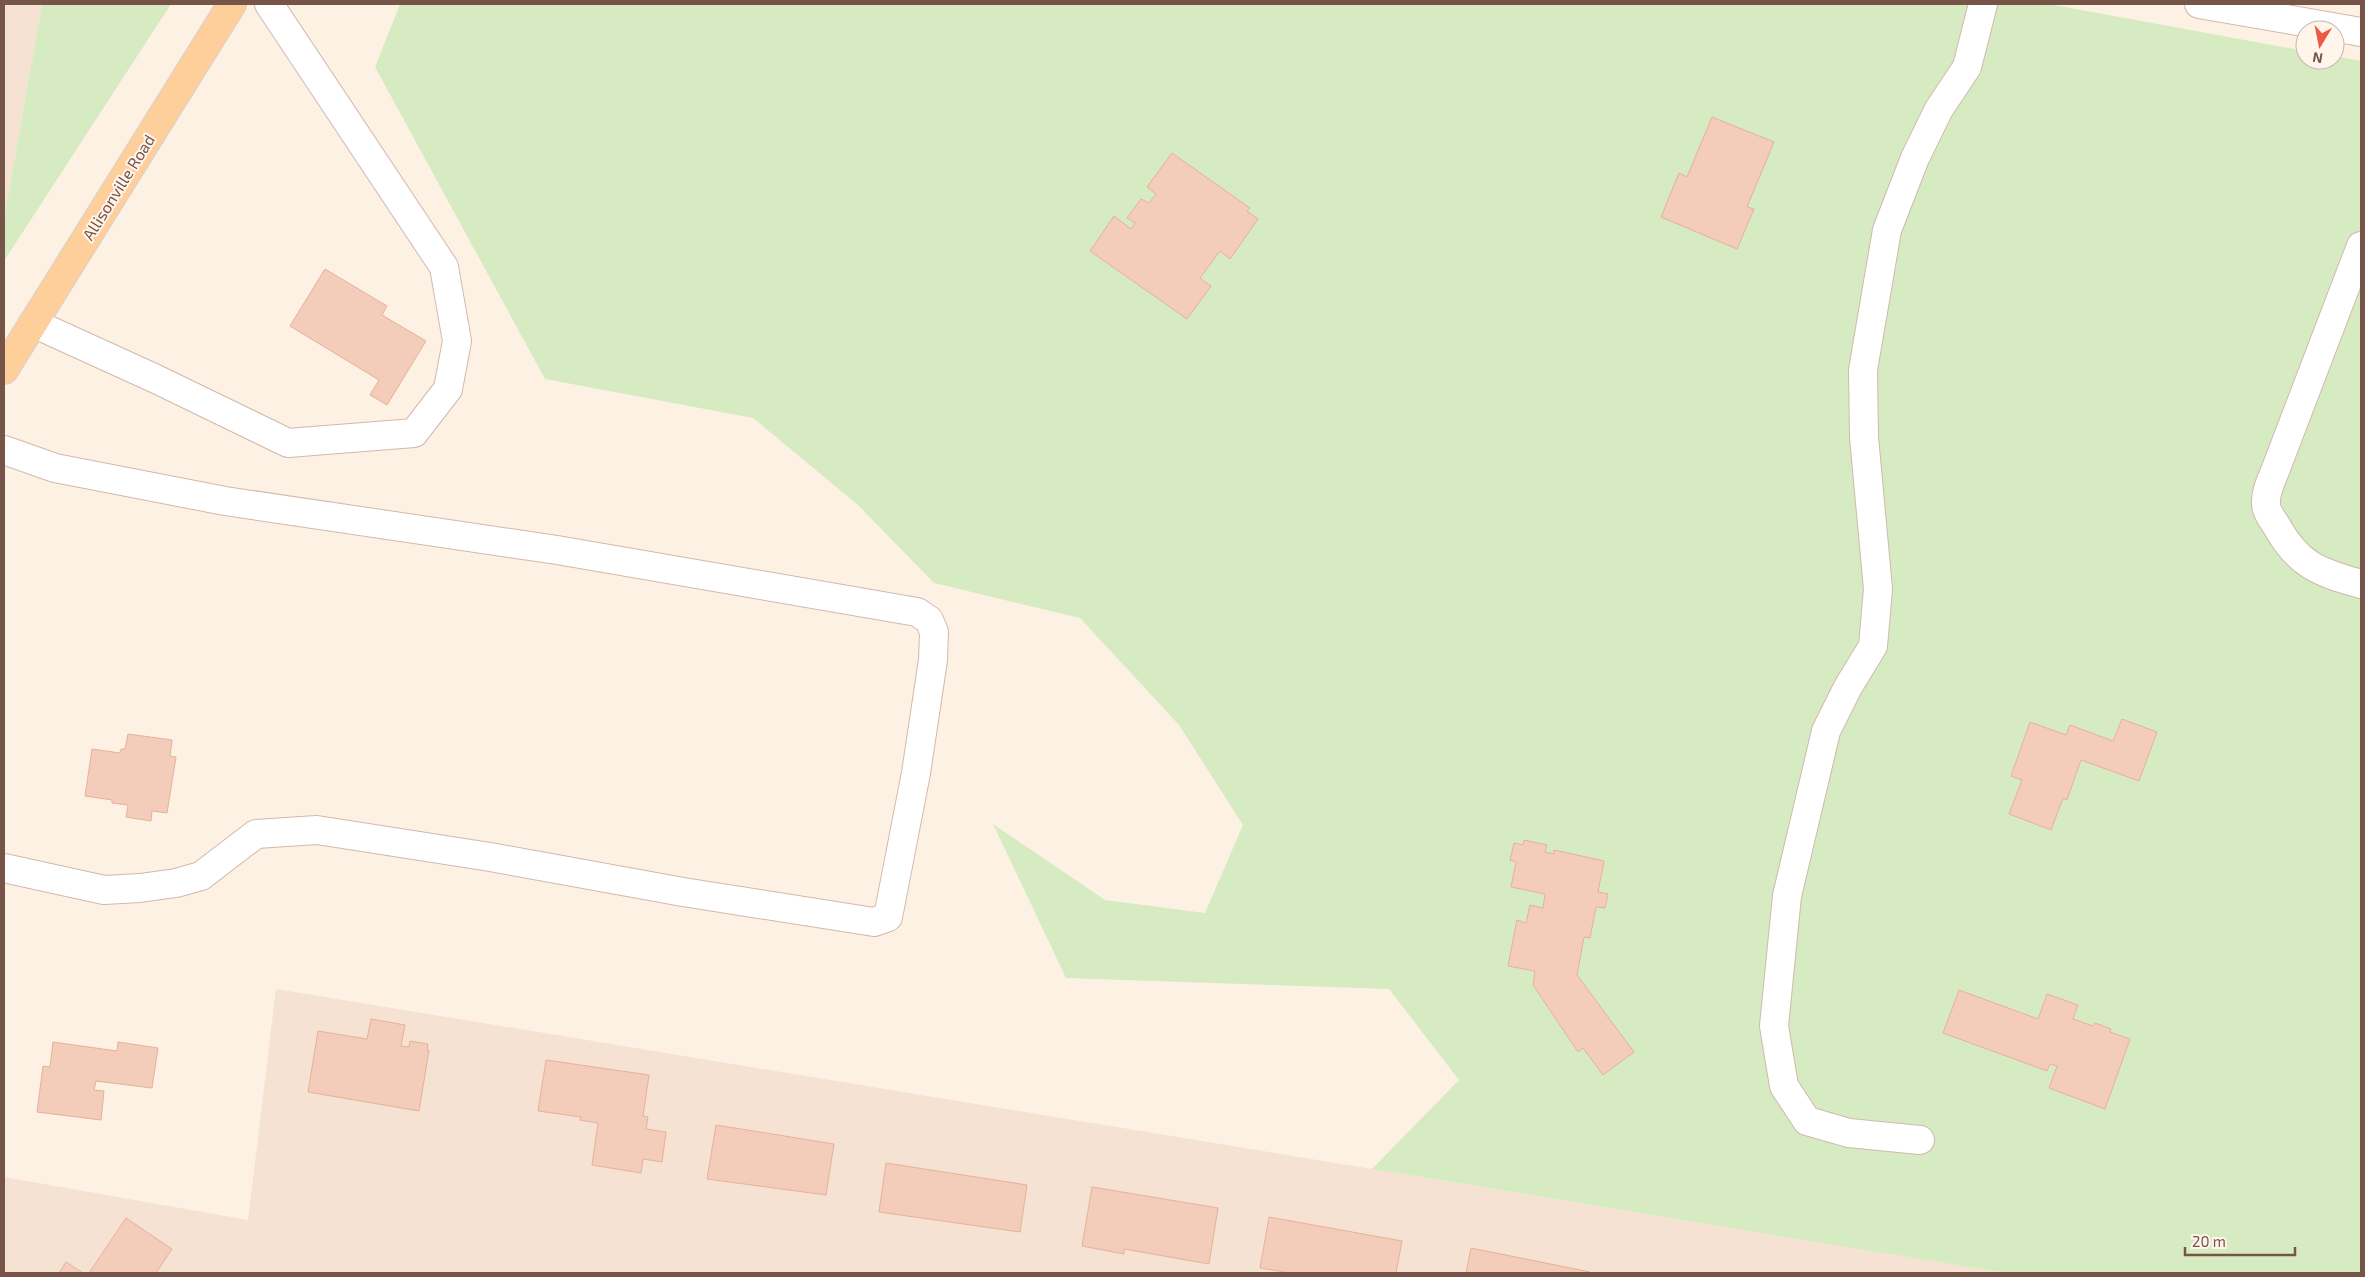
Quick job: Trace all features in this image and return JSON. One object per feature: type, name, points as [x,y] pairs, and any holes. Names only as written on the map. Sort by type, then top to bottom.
[{"type":"main road","name":"Allisonville Road","points":[[5,367],[232,4]]},
{"type":"street","points":[[33,323],[156,379],[288,443],[414,433],[448,389],[457,341],[444,267],[269,4]]},
{"type":"street","points":[[1920,1140],[1850,1133],[1807,1121],[1784,1086],[1774,1026],[1787,896],[1826,731],[1848,687],[1873,646],[1878,589],[1864,437],[1863,370],[1887,230],[1915,158],[1939,109],[1968,67],[1984,4]]},
{"type":"street","points":[[2199,4],[2361,32]]},
{"type":"street","points":[[2361,246],[2266,494],[2266,506],[2284,541],[2300,560],[2329,575],[2361,584]]},
{"type":"street","points":[[4,450],[55,468],[225,502],[557,550],[917,612],[929,620],[934,632],[933,660],[916,773],[888,916],[874,922],[317,830],[256,834],[201,876],[140,888],[104,890],[4,868]]},
{"type":"shaded area","points":[[4,4],[42,4],[4,219]]},
{"type":"shaded area","points":[[276,989],[2005,1273],[4,1273],[4,1177],[248,1220]]},
{"type":"green space","points":[[42,4],[171,4],[4,261],[4,219]]},
{"type":"green space","points":[[400,4],[2049,4],[2295,49],[2295,70],[2345,70],[2345,58],[2361,61],[2361,1273],[2005,1273],[1372,1169],[1459,1080],[1389,989],[1066,978],[993,824],[1105,900],[1205,913],[1243,825],[1179,725],[1080,618],[934,583],[858,505],[753,418],[545,379],[375,67]]},
{"type":"building","points":[[1712,117],[1774,142],[1747,207],[1754,209],[1737,249],[1661,217],[1679,173],[1687,177]]},
{"type":"building","points":[[1172,153],[1250,208],[1247,211],[1258,219],[1230,259],[1220,251],[1200,278],[1211,286],[1187,319],[1090,251],[1114,216],[1131,229],[1135,223],[1127,218],[1141,199],[1149,203],[1156,194],[1147,187]]},
{"type":"building","points":[[325,269],[387,306],[382,315],[426,341],[387,405],[370,395],[379,380],[290,326]]},
{"type":"building","points":[[2122,719],[2157,732],[2139,781],[2081,760],[2067,800],[2063,798],[2051,830],[2009,814],[2022,780],[2011,776],[2030,722],[2066,735],[2070,725],[2113,741]]},
{"type":"building","points":[[128,734],[172,740],[170,756],[176,757],[167,813],[152,811],[151,821],[126,817],[128,805],[112,803],[112,800],[85,796],[92,749],[120,753],[121,749],[125,749]]},
{"type":"building","points":[[1524,840],[1547,845],[1545,852],[1554,854],[1554,850],[1604,861],[1598,892],[1608,894],[1605,908],[1596,907],[1590,938],[1584,937],[1577,975],[1634,1052],[1603,1075],[1583,1048],[1578,1052],[1533,985],[1535,971],[1508,966],[1517,920],[1526,923],[1530,905],[1543,908],[1545,894],[1511,887],[1516,862],[1510,860],[1514,843],[1523,845]]},
{"type":"building","points":[[1959,990],[2038,1019],[2047,994],[2078,1005],[2073,1019],[2093,1026],[2095,1023],[2111,1029],[2110,1032],[2130,1039],[2105,1109],[2049,1088],[2057,1066],[2050,1064],[2047,1071],[1943,1033]]},
{"type":"building","points":[[371,1019],[405,1025],[401,1046],[409,1047],[410,1041],[428,1044],[427,1050],[429,1050],[419,1111],[308,1092],[318,1031],[367,1039]]},
{"type":"building","points":[[53,1042],[117,1051],[118,1042],[158,1048],[152,1088],[96,1081],[94,1090],[104,1091],[101,1120],[37,1112],[43,1066],[50,1067]]},
{"type":"building","points":[[546,1060],[649,1075],[643,1116],[648,1117],[646,1129],[666,1132],[662,1162],[643,1159],[641,1173],[592,1165],[598,1123],[580,1120],[581,1117],[538,1111]]},
{"type":"building","points":[[716,1125],[834,1144],[826,1195],[707,1179]]},
{"type":"building","points":[[886,1163],[1027,1185],[1020,1232],[879,1212]]},
{"type":"building","points":[[1092,1187],[1218,1208],[1209,1264],[1124,1249],[1124,1254],[1082,1246]]},
{"type":"building","points":[[1269,1217],[1402,1241],[1396,1273],[1290,1273],[1260,1268]]},
{"type":"building","points":[[126,1218],[172,1249],[156,1273],[89,1273]]},
{"type":"building","points":[[1471,1248],[1590,1272],[1466,1273]]},
{"type":"building","points":[[66,1262],[83,1273],[59,1273]]}]
